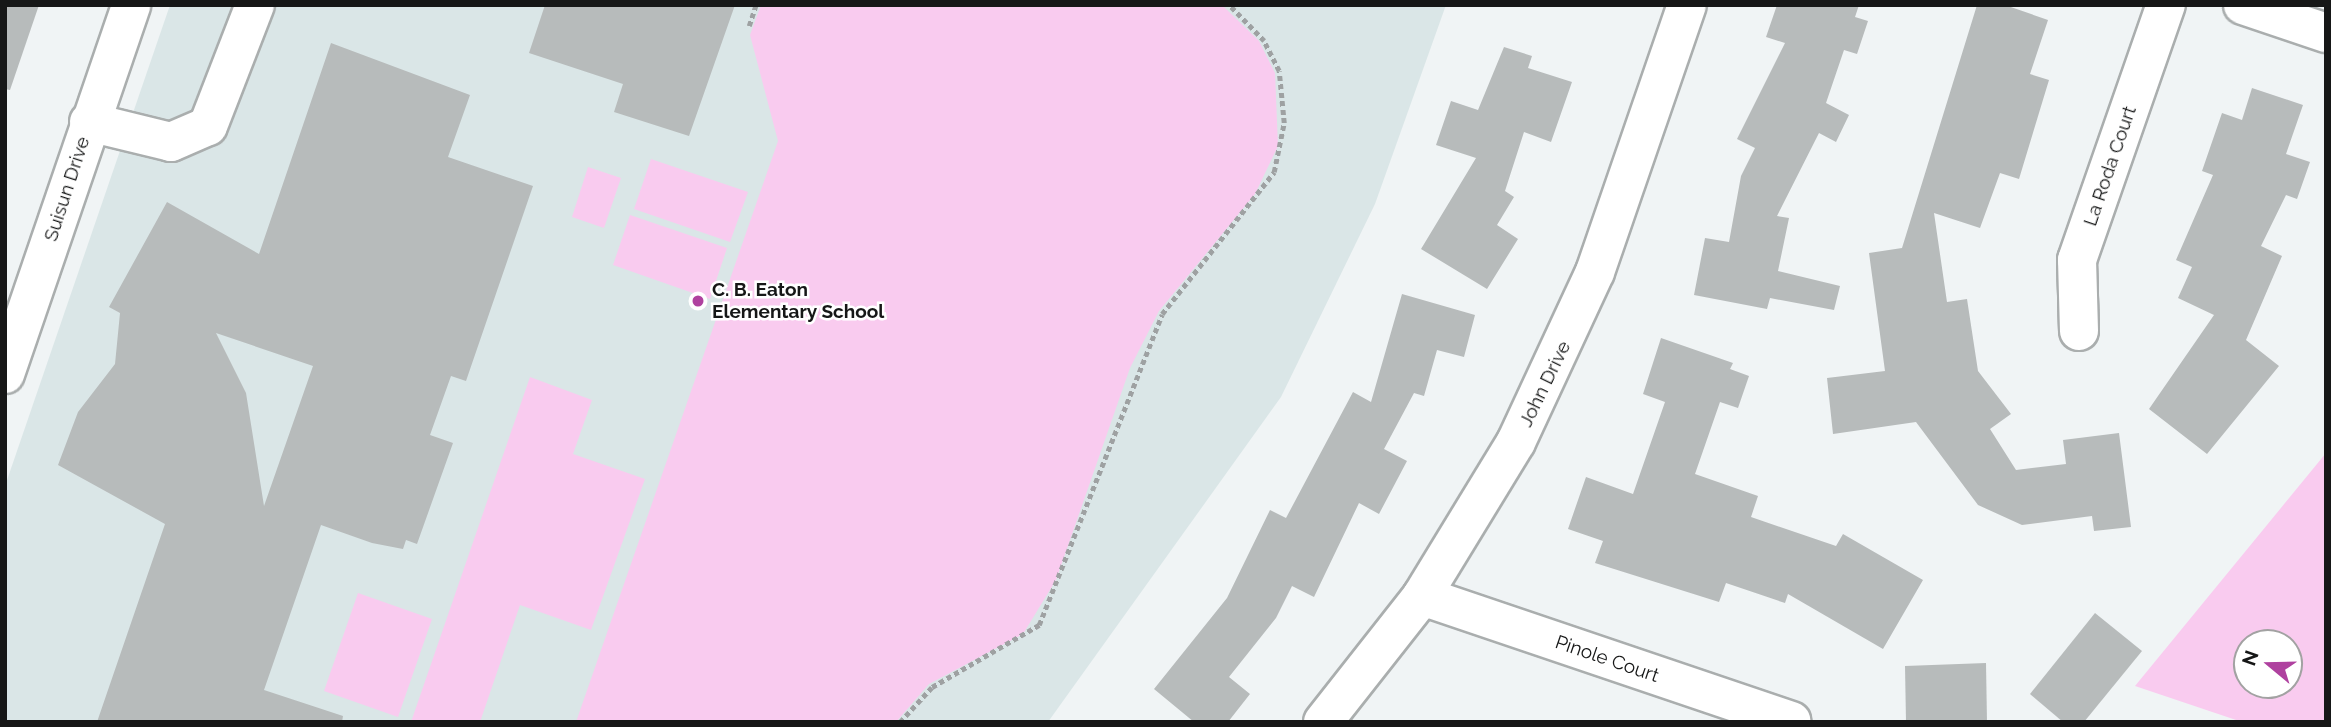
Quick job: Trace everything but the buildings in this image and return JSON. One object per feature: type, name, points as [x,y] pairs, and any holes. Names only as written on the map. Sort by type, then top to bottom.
[{"type":"street","name":"Suisun Drive","points":[[5,374],[131,5]]},
{"type":"street","points":[[89,122],[171,142],[208,126],[255,5]]},
{"type":"street","name":"John Drive","points":[[1323,722],[1422,596],[1482,502],[1561,354],[1595,272],[1687,5]]},
{"type":"street","name":"La Roda Court","points":[[2079,331],[2077,260],[2166,5]]},
{"type":"street","points":[[2243,5],[2326,33]]},
{"type":"street","name":"Pinole Court","points":[[1422,596],[1791,721]]},
{"type":"path","points":[[749,26],[756,5]]},
{"type":"path","points":[[900,722],[932,687],[1039,625],[1162,314],[1274,172],[1284,123],[1279,71],[1264,41],[1229,5]]},
{"type":"shaded area","name":"C. B. Eaton Elementary School","points":[[170,5],[1446,5],[1375,204],[1281,397],[1048,722],[5,722],[5,486]]},
{"type":"shaded area","points":[[761,5],[1222,5],[1259,41],[1275,73],[1278,146],[1255,194],[1159,311],[1130,368],[1056,580],[1023,634],[929,684],[896,722],[576,722],[778,141],[750,35]]},
{"type":"shaded area","points":[[651,159],[748,192],[730,242],[634,209]]},
{"type":"shaded area","points":[[588,167],[621,178],[604,228],[572,217]]},
{"type":"shaded area","points":[[630,215],[727,248],[710,299],[613,265]]},
{"type":"shaded area","points":[[530,377],[592,400],[573,454],[645,479],[591,630],[520,605],[480,722],[411,722]]},
{"type":"shaded area","points":[[2326,453],[2326,722],[2242,722],[2135,686]]},
{"type":"shaded area","points":[[358,593],[432,619],[398,717],[324,691]]},
{"type":"place","name":"C. B. Eaton Elementary School","points":[[698,301]]}]
